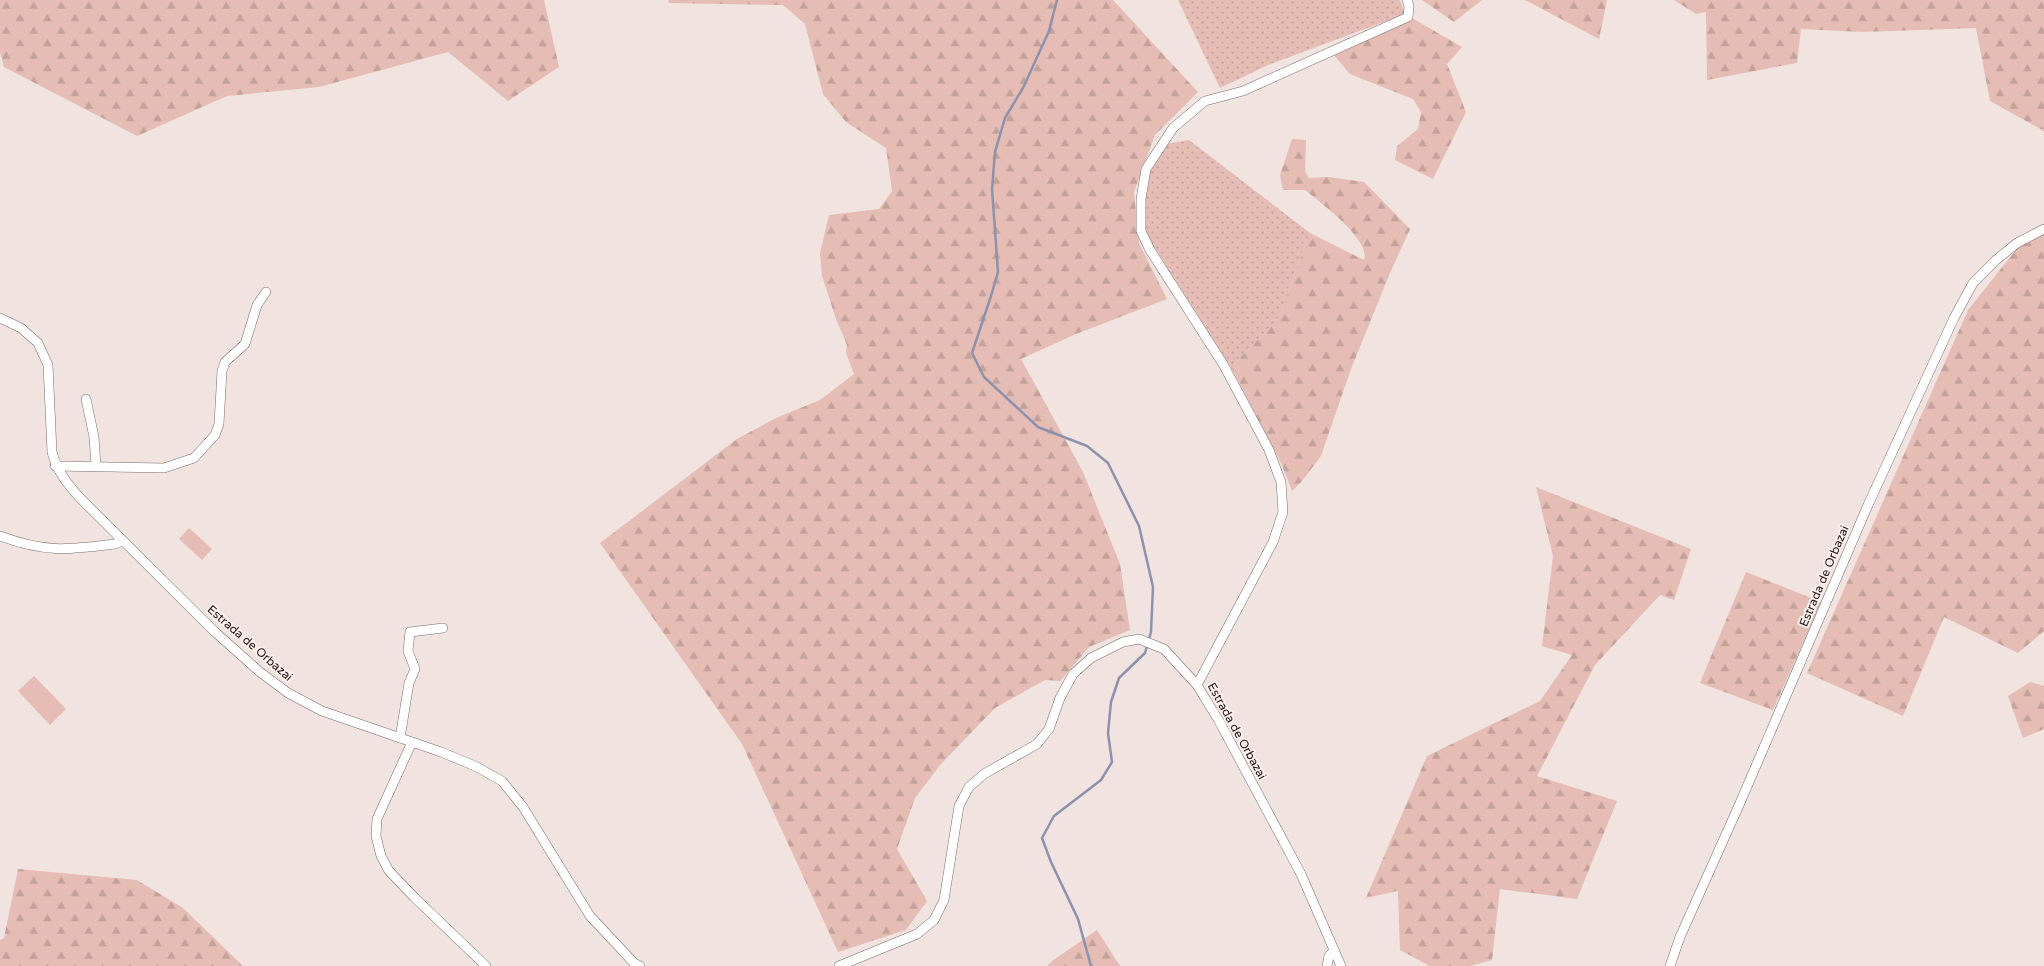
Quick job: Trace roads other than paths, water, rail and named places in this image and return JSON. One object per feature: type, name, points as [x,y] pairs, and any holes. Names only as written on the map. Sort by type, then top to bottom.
[{"type":"street","points":[[1197,685],[1273,542],[1283,512],[1281,482],[1269,450],[1223,364],[1150,250],[1141,231],[1141,199],[1146,169],[1173,128],[1205,101],[1243,90],[1408,17],[1409,6],[1406,0]]},
{"type":"street","name":"Estrada de Orbazai","points":[[1670,966],[1680,937],[1740,804],[1868,505],[1954,318],[1973,283],[1996,260],[2016,243],[2044,229]]},
{"type":"street","points":[[55,466],[164,468],[194,458],[215,435],[219,424],[222,372],[225,362],[245,344],[257,305],[266,292]]},
{"type":"street","name":"Estrada de Orbazai","points":[[0,318],[21,328],[38,343],[48,365],[52,452],[55,466],[62,479],[122,541],[215,632],[260,672],[288,693],[322,712],[412,742],[475,766],[502,781],[523,807],[590,916],[634,963],[640,966]]},
{"type":"street","points":[[86,399],[94,437],[96,466]]},
{"type":"street","points":[[0,536],[19,543],[57,550],[115,544],[122,541]]},
{"type":"street","points":[[400,738],[409,683],[415,669],[414,662],[408,651],[410,632],[443,628]]},
{"type":"street","name":"Estrada de Orbazai","points":[[839,966],[916,934],[934,920],[944,900],[959,806],[969,787],[984,774],[1037,744],[1049,729],[1060,698],[1073,674],[1091,658],[1123,642],[1139,638],[1164,649],[1197,685],[1219,721],[1301,874],[1334,951],[1338,965]]},
{"type":"street","points":[[412,742],[377,819],[376,836],[381,856],[389,871],[486,966]]},
{"type":"street","points":[[1327,966],[1330,956],[1334,951]]},
{"type":"waterway","points":[[1057,0],[1049,31],[1023,88],[1005,118],[995,152],[992,189],[998,272],[972,353],[984,377],[1038,427],[1087,446],[1108,463],[1139,526],[1153,587],[1151,632],[1145,653],[1119,678],[1111,702],[1108,733],[1112,762],[1101,780],[1054,816],[1042,838],[1051,862],[1078,919],[1091,966]]}]
